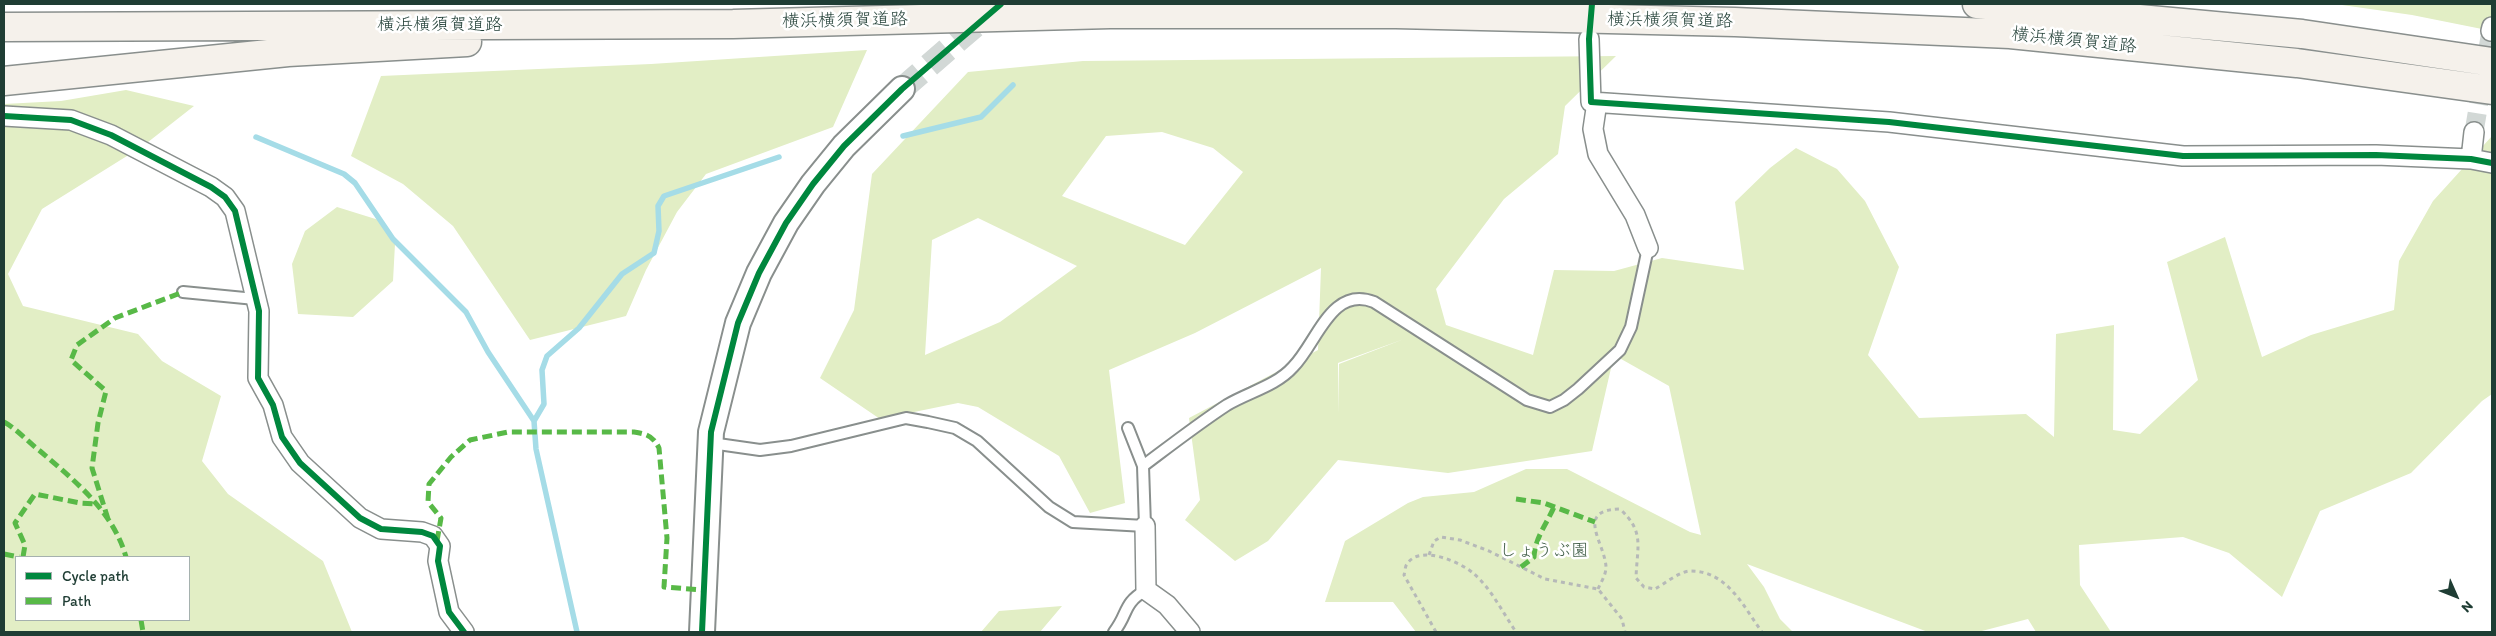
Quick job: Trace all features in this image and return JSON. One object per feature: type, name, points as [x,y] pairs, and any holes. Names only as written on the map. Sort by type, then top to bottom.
[{"type":"highway","name":"横浜横須賀道路","points":[[1977,4],[2302,34],[2492,62]]},
{"type":"highway","points":[[2159,4],[2302,34]]},
{"type":"highway","name":"横浜横須賀道路","points":[[4,27],[733,24],[1110,14],[1396,14],[1735,22],[2010,34],[2297,63],[2428,79],[2492,90]]},
{"type":"highway","points":[[4,80],[288,52],[733,24]]},
{"type":"street","points":[[1589,39],[1591,102],[1889,122],[2183,156],[2376,156],[2471,159],[2492,163]]},
{"type":"street","points":[[702,632],[711,432],[738,323],[759,273],[786,223],[813,184],[844,146],[902,89]]},
{"type":"street","points":[[1597,102],[1593,129],[1598,154],[1635,215],[1648,248]]},
{"type":"street","points":[[4,116],[71,120],[111,135],[211,187],[225,197],[235,211],[259,312],[258,378],[273,405],[282,437],[300,463],[360,518],[380,529],[422,532],[433,536],[440,546],[438,561],[449,612],[464,632]]},
{"type":"street","points":[[2471,159],[2474,132]]},
{"type":"street","points":[[1145,526],[1146,590],[1167,605],[1190,632]]},
{"type":"lane","points":[[1143,466],[1229,404],[1275,382],[1292,370],[1307,352],[1325,320],[1337,306],[1351,299],[1363,298],[1374,302],[1527,400],[1538,405],[1550,407],[1564,400],[1578,389],[1620,350],[1631,327],[1648,248]]},
{"type":"lane","points":[[183,292],[255,299]]},
{"type":"lane","points":[[711,443],[760,450],[791,446],[906,418],[928,422],[955,428],[977,441],[1048,508],[1073,522],[1145,526],[1143,466],[1128,428]]},
{"type":"lane","points":[[1114,632],[1133,598],[1146,590]]},
{"type":"path","points":[[1598,589],[1606,565],[1595,532],[1595,522],[1598,515],[1606,509],[1620,509],[1632,520],[1638,531],[1636,578],[1644,587],[1655,589],[1688,571],[1715,576],[1729,585],[1762,632]]},
{"type":"path","points":[[1429,555],[1434,542],[1441,537],[1460,540],[1489,551],[1544,579],[1598,589],[1622,619],[1625,632]]},
{"type":"path","points":[[1436,632],[1404,575],[1407,564],[1417,556],[1429,555],[1456,563],[1473,573],[1488,589],[1516,632]]},
{"type":"green space","points":[[2335,4],[2492,4],[2492,31],[2412,15]]},
{"type":"green space","points":[[867,50],[833,127],[706,174],[677,212],[646,270],[626,316],[530,340],[453,226],[403,184],[351,156],[381,76],[651,64]]},
{"type":"green space","name":"しょうぶ園","points":[[1616,56],[1565,106],[1558,154],[1504,199],[1436,289],[1446,325],[1533,355],[1554,270],[1614,271],[1662,258],[1744,270],[1735,202],[1770,168],[1796,148],[1837,169],[1865,201],[1899,267],[1868,355],[1919,418],[2026,414],[2054,437],[2056,334],[2114,325],[2113,430],[2140,434],[2198,380],[2167,262],[2225,237],[2262,357],[2311,335],[2394,310],[2399,261],[2433,201],[2492,136],[2492,394],[2482,401],[2411,473],[2320,511],[2282,597],[2229,553],[2183,537],[2079,545],[2080,585],[2111,632],[2036,632],[2028,619],[1978,632],[1928,632],[1747,564],[1764,587],[1780,619],[1793,632],[1416,632],[1393,602],[1325,602],[1345,541],[1408,503],[1423,497],[1474,492],[1526,469],[1567,469],[1690,532],[1701,535],[1669,386],[1614,355],[1592,451],[1448,473],[1338,460],[1268,541],[1235,561],[1185,520],[1200,500],[1189,418],[1318,350],[1321,268],[1195,333],[1109,370],[1125,503],[1090,513],[1059,456],[978,407],[958,403],[880,419],[820,378],[854,310],[872,174],[968,72],[1083,61]],"holes":[[[1162,132],[1213,148],[1243,172],[1185,245],[1062,196],[1106,136]],[[978,218],[1077,266],[1000,322],[925,355],[932,240]],[[1404,339],[1339,364],[1338,414],[1338,363]]]},
{"type":"green space","points":[[126,90],[194,106],[143,146],[42,209],[8,274],[23,306],[138,334],[162,361],[221,396],[202,461],[228,494],[323,561],[352,632],[4,632],[4,104],[61,101]]},
{"type":"green space","points":[[337,207],[382,221],[395,244],[393,281],[353,317],[298,314],[292,264],[305,231]]},
{"type":"green space","points":[[1062,606],[1040,632],[981,632],[999,611]]},
{"type":"waterway","points":[[903,136],[981,117],[1013,85]]},
{"type":"waterway","points":[[256,137],[344,174],[355,183],[393,239],[466,312],[488,352],[534,421],[536,449],[577,632]]},
{"type":"waterway","points":[[534,421],[544,404],[542,370],[547,356],[579,328],[622,274],[654,253],[659,231],[658,206],[664,196],[779,157]]},
{"type":"tunnel","points":[[902,89],[993,10]]},
{"type":"tunnel","points":[[2474,132],[2491,31]]},
{"type":"marked path","points":[[108,519],[92,468],[98,423],[106,391],[71,360],[77,345],[115,318],[183,292]]},
{"type":"marked path","points":[[4,422],[53,462],[91,498],[112,525],[126,556]]},
{"type":"marked path","points":[[437,541],[441,518],[428,502],[429,484],[451,457],[470,440],[508,432],[634,432],[652,438],[659,448],[667,538],[664,587],[704,590]]},
{"type":"marked path","points":[[23,556],[25,545],[15,523],[35,494],[80,503],[96,504]]},
{"type":"marked path","points":[[1516,499],[1544,503],[1595,522]]},
{"type":"marked path","points":[[1521,567],[1534,557],[1539,538],[1554,507]]},
{"type":"marked path","points":[[4,554],[15,556]]},
{"type":"marked path","points":[[141,621],[143,632]]},
{"type":"cycle path","points":[[702,632],[711,432],[738,323],[759,273],[786,223],[813,184],[844,146],[902,89],[1001,4]]},
{"type":"cycle path","points":[[1592,4],[1589,39],[1591,102],[1889,122],[2183,156],[2376,155],[2471,159],[2492,163]]},
{"type":"cycle path","points":[[4,116],[71,120],[111,135],[211,187],[225,197],[235,211],[259,311],[258,378],[273,405],[282,437],[300,463],[360,518],[381,529],[422,532],[433,536],[440,546],[438,561],[449,612],[464,632]]}]
